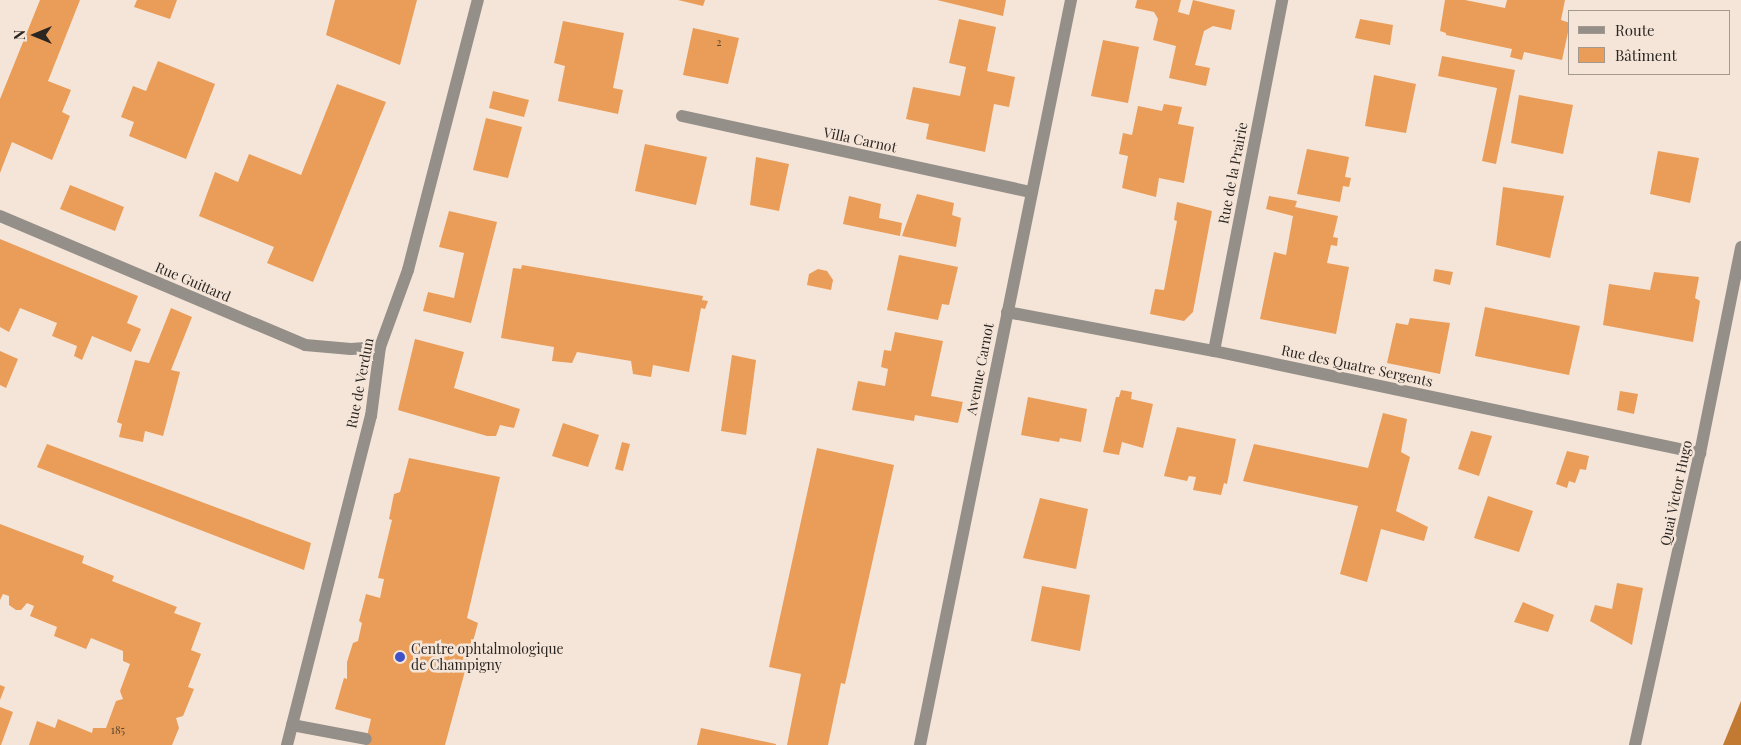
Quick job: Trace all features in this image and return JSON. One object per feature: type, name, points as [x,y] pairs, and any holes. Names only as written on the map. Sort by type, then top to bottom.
[{"type":"street","name":"Rue de Verdun","points":[[287,745],[371,416],[380,347],[408,270],[478,0]]},
{"type":"street","name":"Avenue Carnot","points":[[920,745],[1071,0]]},
{"type":"street","name":"Rue de la Prairie","points":[[1214,351],[1282,0]]},
{"type":"street","name":"Villa Carnot","points":[[682,116],[1031,192]]},
{"type":"street","name":"Rue Guittard","points":[[0,216],[306,345],[350,349],[380,347]]},
{"type":"street","name":"Quai Victor Hugo","points":[[1635,745],[1700,453],[1741,247]]},
{"type":"street","name":"Rue des Quatre Sergents","points":[[1007,312],[1214,351],[1700,453]]},
{"type":"street","points":[[292,725],[366,739]]},
{"type":"shaded area","points":[[1741,701],[1741,745],[1723,745]]},
{"type":"building","points":[[40,0],[80,0],[48,81],[71,90],[62,112],[70,116],[52,160],[12,142],[0,173],[0,99]]},
{"type":"building","points":[[137,0],[177,0],[170,19],[134,7]]},
{"type":"building","points":[[335,0],[417,0],[400,65],[326,35]]},
{"type":"building","points":[[678,0],[705,0],[703,6]]},
{"type":"building","points":[[937,0],[1006,0],[1003,16]]},
{"type":"building","points":[[1137,0],[1181,0],[1178,12],[1189,15],[1193,0],[1235,10],[1231,30],[1213,26],[1204,31],[1195,65],[1210,68],[1206,86],[1169,78],[1176,46],[1153,40],[1158,19],[1154,12],[1135,8]]},
{"type":"building","points":[[1445,0],[1465,0],[1505,8],[1507,0],[1565,0],[1561,20],[1568,22],[1568,32],[1562,60],[1524,52],[1522,60],[1510,57],[1512,49],[1446,35],[1446,33],[1440,31]]},
{"type":"building","points":[[959,19],[996,27],[987,71],[1015,77],[1009,107],[994,104],[985,152],[926,139],[929,124],[906,119],[913,87],[960,96],[966,67],[949,63]]},
{"type":"building","points":[[1360,19],[1393,25],[1390,45],[1355,38]]},
{"type":"building","points":[[563,21],[624,33],[613,88],[623,90],[618,114],[558,101],[565,66],[554,63]]},
{"type":"building","points":[[693,28],[739,38],[728,84],[683,75]]},
{"type":"building","points":[[1103,40],[1139,47],[1128,103],[1091,96]]},
{"type":"building","points":[[1442,56],[1515,70],[1496,164],[1482,161],[1497,88],[1438,76]]},
{"type":"building","points":[[158,61],[215,84],[186,159],[129,136],[134,122],[121,117],[133,86],[146,91]]},
{"type":"building","points":[[1374,75],[1416,84],[1406,133],[1365,126]]},
{"type":"building","points":[[337,84],[386,102],[313,282],[267,263],[274,247],[199,216],[215,172],[238,182],[249,154],[301,175]]},
{"type":"building","points":[[493,91],[529,100],[524,117],[489,108]]},
{"type":"building","points":[[1519,95],[1573,105],[1563,154],[1511,143]]},
{"type":"building","points":[[1164,104],[1182,107],[1178,124],[1194,127],[1184,183],[1159,178],[1156,197],[1122,188],[1128,156],[1119,154],[1123,133],[1132,135],[1138,106],[1162,111]]},
{"type":"building","points":[[486,118],[522,127],[508,178],[473,170]]},
{"type":"building","points":[[645,144],[707,157],[696,205],[635,191]]},
{"type":"building","points":[[1307,149],[1349,157],[1345,177],[1351,178],[1349,187],[1343,186],[1340,202],[1297,194]]},
{"type":"building","points":[[1658,151],[1699,158],[1690,203],[1650,194]]},
{"type":"building","points":[[756,157],[789,164],[779,211],[750,205]]},
{"type":"building","points":[[70,185],[124,207],[115,231],[60,209]]},
{"type":"building","points":[[1503,187],[1564,196],[1550,258],[1496,245]]},
{"type":"building","points":[[917,194],[954,203],[952,215],[961,218],[956,247],[902,236]]},
{"type":"building","points":[[849,196],[881,204],[879,218],[902,223],[900,236],[843,224]]},
{"type":"building","points":[[1269,196],[1297,201],[1295,207],[1338,216],[1333,237],[1338,238],[1337,246],[1331,245],[1327,263],[1349,267],[1336,334],[1260,319],[1274,252],[1286,255],[1293,216],[1266,209]]},
{"type":"building","points":[[1177,202],[1212,211],[1193,312],[1184,321],[1150,314],[1155,289],[1164,290],[1177,221],[1174,220]]},
{"type":"building","points":[[449,211],[497,222],[471,323],[423,311],[428,292],[454,298],[464,253],[439,247]]},
{"type":"building","points":[[0,239],[138,296],[127,323],[141,329],[131,352],[92,336],[82,360],[74,356],[77,346],[52,336],[57,323],[20,308],[9,332],[0,327]]},
{"type":"building","points":[[899,255],[958,267],[949,305],[942,304],[938,320],[887,310]]},
{"type":"building","points":[[522,265],[703,296],[702,300],[708,301],[705,309],[701,308],[689,372],[653,365],[651,377],[633,374],[631,361],[577,352],[572,363],[552,361],[554,347],[501,338],[513,268],[521,269]]},
{"type":"building","points":[[818,269],[827,271],[833,280],[831,290],[807,285],[809,274]]},
{"type":"building","points":[[1435,269],[1453,272],[1450,285],[1433,281]]},
{"type":"building","points":[[1654,272],[1699,277],[1695,298],[1700,301],[1693,342],[1603,325],[1609,284],[1650,290]]},
{"type":"building","points":[[1485,307],[1580,326],[1569,375],[1475,356]]},
{"type":"building","points":[[171,308],[192,317],[171,370],[180,372],[163,436],[145,431],[143,442],[119,437],[122,424],[117,422],[135,360],[149,363]]},
{"type":"building","points":[[1410,318],[1450,323],[1440,374],[1387,363],[1396,323],[1408,325]]},
{"type":"building","points":[[895,332],[943,341],[931,396],[963,402],[958,423],[915,415],[914,421],[852,410],[858,381],[885,386],[888,369],[881,367],[884,350],[891,351]]},
{"type":"building","points":[[415,339],[464,352],[454,388],[520,409],[514,428],[500,425],[496,436],[487,436],[398,410]]},
{"type":"building","points":[[0,351],[18,359],[6,388],[0,385]]},
{"type":"building","points":[[732,355],[756,360],[746,435],[721,431]]},
{"type":"building","points":[[1121,390],[1132,392],[1131,399],[1153,404],[1143,448],[1122,442],[1119,455],[1103,452],[1116,397],[1119,397]]},
{"type":"building","points":[[1620,391],[1638,394],[1634,414],[1617,410]]},
{"type":"building","points":[[1028,397],[1087,409],[1081,442],[1060,438],[1059,442],[1021,435]]},
{"type":"building","points":[[1383,413],[1407,419],[1401,452],[1410,457],[1396,511],[1428,527],[1424,541],[1381,529],[1367,582],[1340,574],[1358,506],[1243,481],[1254,444],[1368,468]]},
{"type":"building","points":[[563,423],[599,435],[588,467],[552,456]]},
{"type":"building","points":[[1177,427],[1236,439],[1227,484],[1224,483],[1221,495],[1193,490],[1196,477],[1189,476],[1187,481],[1164,476]]},
{"type":"building","points":[[1471,431],[1492,436],[1479,476],[1458,469]]},
{"type":"building","points":[[622,442],[630,444],[623,471],[615,469]]},
{"type":"building","points":[[47,444],[311,543],[304,570],[37,467]]},
{"type":"building","points":[[817,448],[894,465],[845,684],[841,683],[828,745],[787,745],[801,674],[769,667]]},
{"type":"building","points":[[1567,451],[1589,456],[1586,470],[1580,469],[1575,483],[1569,481],[1567,488],[1556,484]]},
{"type":"building","points":[[409,458],[500,477],[467,618],[478,623],[445,745],[365,745],[371,719],[335,709],[344,678],[347,679],[347,662],[353,643],[358,641],[362,623],[359,621],[366,594],[380,598],[384,579],[378,578],[392,520],[389,519],[394,494],[400,492]]},
{"type":"building","points":[[1488,496],[1533,511],[1519,552],[1474,538]]},
{"type":"building","points":[[1040,498],[1088,509],[1076,569],[1023,558]]},
{"type":"building","points":[[0,524],[84,556],[82,563],[114,576],[112,581],[177,607],[174,613],[201,623],[191,650],[201,654],[188,687],[194,689],[183,716],[176,718],[179,728],[172,745],[29,745],[37,721],[55,728],[58,719],[92,733],[93,728],[106,728],[116,701],[123,699],[120,691],[130,664],[123,661],[123,651],[91,638],[86,649],[54,636],[57,627],[30,616],[34,606],[27,603],[21,610],[16,610],[9,605],[9,596],[3,594],[0,600]]},
{"type":"building","points":[[1617,583],[1643,588],[1632,645],[1590,621],[1595,605],[1612,609]]},
{"type":"building","points":[[1042,586],[1090,595],[1080,651],[1031,641]]},
{"type":"building","points":[[1523,602],[1554,615],[1548,632],[1514,622]]},
{"type":"building","points":[[0,685],[5,687],[0,700]]},
{"type":"building","points":[[0,707],[13,712],[1,745],[0,745]]},
{"type":"building","points":[[701,728],[776,744],[776,745],[697,745]]},
{"type":"place","name":"Centre ophtalmologique de Champigny","points":[[400,657]]}]
